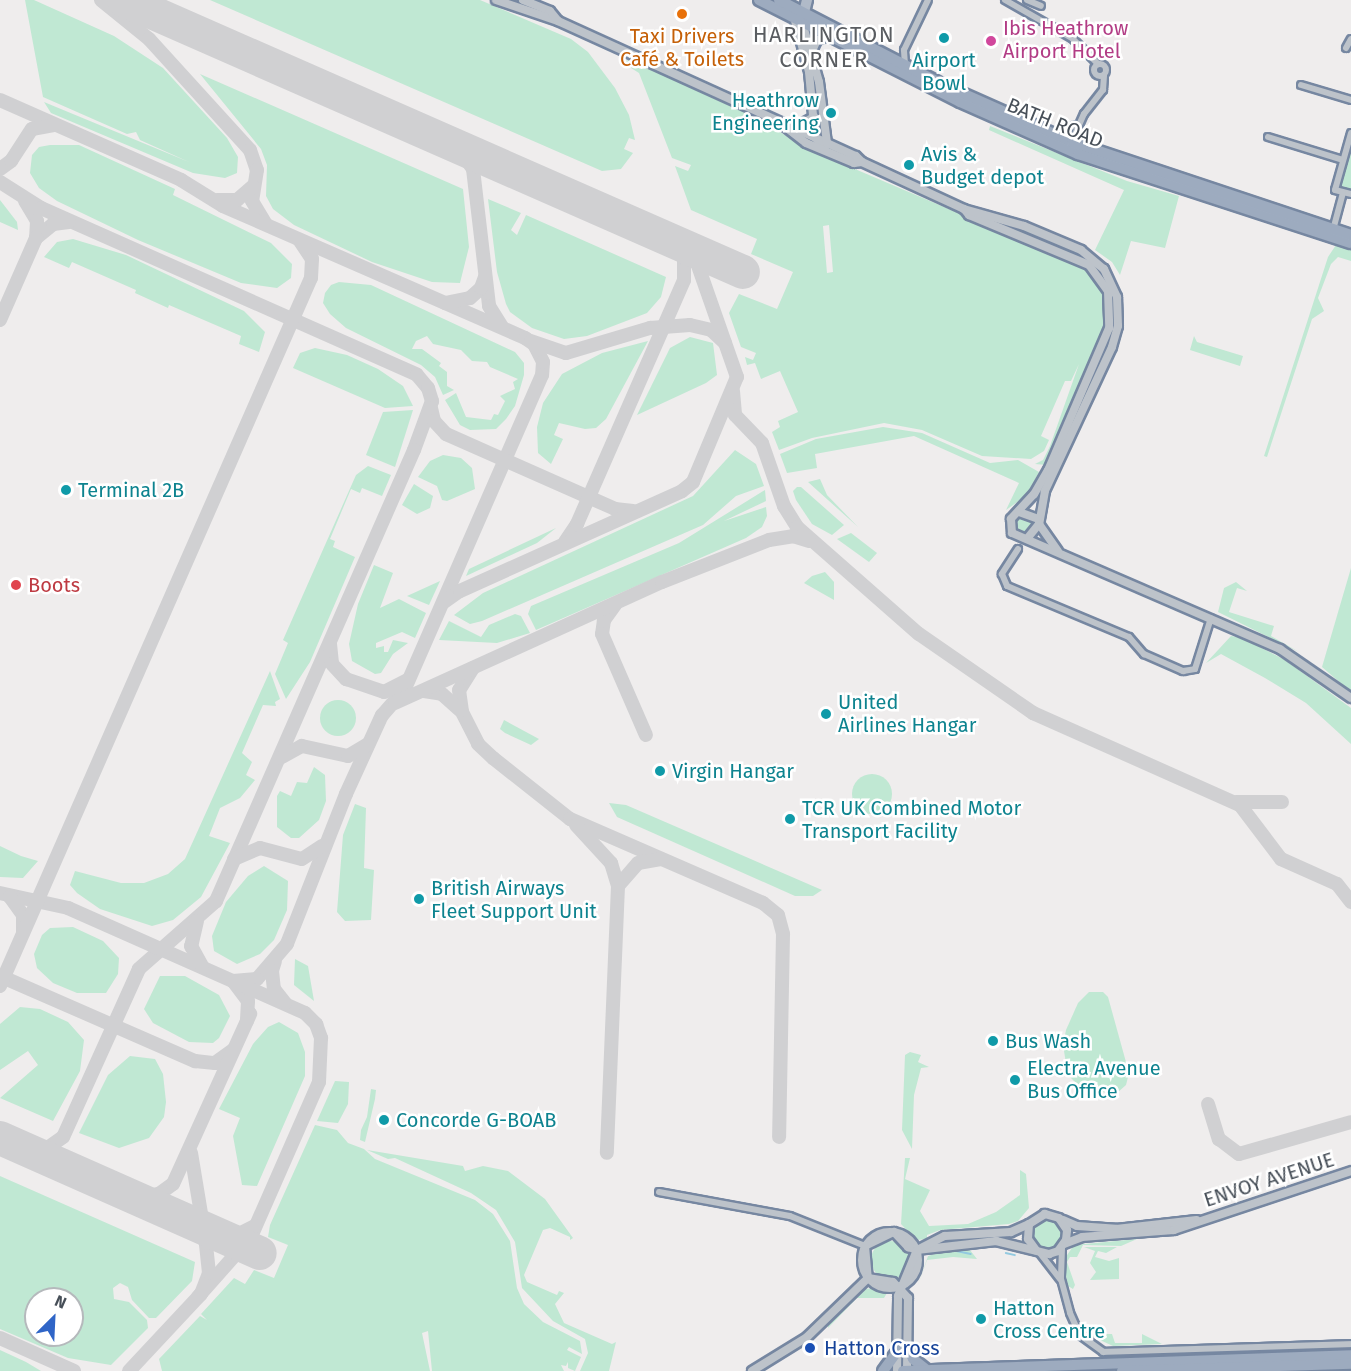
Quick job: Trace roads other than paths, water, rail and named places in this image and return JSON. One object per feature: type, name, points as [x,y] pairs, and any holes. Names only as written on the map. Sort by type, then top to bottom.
[{"type":"highway","name":"BATH ROAD","points":[[759,0],[799,12],[906,66],[1071,143]]},
{"type":"highway","name":"BATH ROAD","points":[[782,1],[829,36],[960,102],[1071,143],[1332,233],[1351,243]]},
{"type":"highway","name":"BATH ROAD","points":[[1332,233],[1351,235]]},
{"type":"highway","points":[[883,1371],[902,1349],[926,1369]]},
{"type":"highway","points":[[903,1369],[992,1369],[1351,1355]]},
{"type":"highway","points":[[1122,1371],[1351,1364]]},
{"type":"main road","points":[[799,12],[807,0]]},
{"type":"street","points":[[496,0],[558,21],[783,125],[806,143],[826,147]]},
{"type":"street","points":[[523,0],[550,11],[558,21]]},
{"type":"street","points":[[906,66],[904,50],[928,0]]},
{"type":"street","points":[[1005,0],[1019,3],[1072,38],[1098,64],[1095,74],[1104,75],[1103,90],[1077,125],[1071,143]]},
{"type":"street","points":[[1027,0],[1041,6]]},
{"type":"street","points":[[799,12],[811,53],[826,147]]},
{"type":"street","points":[[799,12],[809,72],[815,137]]},
{"type":"street","points":[[811,53],[817,40],[829,36]]},
{"type":"street","points":[[1346,48],[1350,36]]},
{"type":"street","points":[[886,56],[904,50]]},
{"type":"street","points":[[1300,85],[1351,100]]},
{"type":"street","points":[[796,127],[814,117]]},
{"type":"street","points":[[806,143],[815,137],[822,123]]},
{"type":"street","points":[[783,125],[796,127],[815,137],[826,147],[854,163],[862,162],[964,209],[1024,226],[1081,250],[1104,270],[1117,297],[1118,326],[1112,347],[1045,491],[1038,522],[1027,539]]},
{"type":"street","points":[[1048,132],[1064,131],[1077,125]]},
{"type":"street","points":[[1351,133],[1335,190],[1351,194]]},
{"type":"street","points":[[1268,137],[1343,160]]},
{"type":"street","points":[[1332,233],[1343,193]]},
{"type":"street","points":[[964,209],[969,215],[1089,265],[1102,279],[1111,303],[1106,336],[1060,444],[1040,485],[1011,519],[1010,530],[1017,537],[1058,551],[1286,653],[1351,698]]},
{"type":"street","points":[[1018,512],[1038,522],[1058,551]]},
{"type":"street","points":[[1018,549],[1003,572],[1006,583],[1075,616],[1128,637],[1144,654],[1185,671],[1195,669],[1212,618]]},
{"type":"street","name":"ENVOY AVENUE","points":[[1059,1218],[1077,1226],[1116,1229],[1196,1220],[1351,1171]]},
{"type":"street","points":[[659,1192],[790,1216],[865,1246]]},
{"type":"street","points":[[917,1250],[945,1236],[1011,1232],[1045,1214],[1059,1218],[1067,1230],[1063,1246],[1061,1280]]},
{"type":"street","name":"ENVOY AVENUE","points":[[1063,1246],[1082,1237],[1159,1234],[1189,1226],[1196,1220]]},
{"type":"street","points":[[1029,1224],[1028,1239],[1061,1280],[1080,1335],[1103,1352],[1351,1344]]},
{"type":"street","points":[[865,1246],[879,1234],[894,1232],[908,1247],[917,1250],[991,1241],[1049,1254],[1063,1246]]},
{"type":"street","points":[[865,1246],[868,1278]]},
{"type":"street","points":[[868,1278],[900,1287],[910,1283],[919,1260],[917,1250]]},
{"type":"street","points":[[752,1371],[807,1337],[868,1278]]},
{"type":"street","points":[[900,1287],[909,1304],[902,1349],[903,1369]]},
{"type":"waterway","points":[[952,1250],[971,1254]]},
{"type":"waterway","points":[[1006,1253],[1015,1255]]},
{"type":"place","name":"Taxi Drivers Café & Toilets","points":[[682,14]]},
{"type":"place","name":"Airport Bowl","points":[[944,38]]},
{"type":"place","name":"Ibis Heathrow Airport Hotel","points":[[991,41]]},
{"type":"place","name":"Heathrow Engineering","points":[[831,113]]},
{"type":"place","name":"Avis & Budget depot","points":[[909,165]]},
{"type":"place","name":"Terminal 2B","points":[[66,490]]},
{"type":"place","name":"Boots","points":[[16,585]]},
{"type":"place","name":"United Airlines Hangar","points":[[826,714]]},
{"type":"place","name":"Virgin Hangar","points":[[660,771]]},
{"type":"place","name":"TCR UK Combined Motor Transport Facility","points":[[790,819]]},
{"type":"place","name":"British Airways Fleet Support Unit","points":[[419,899]]},
{"type":"place","name":"Bus Wash","points":[[993,1041]]},
{"type":"place","name":"Electra Avenue Bus Office","points":[[1015,1080]]},
{"type":"place","name":"Concorde G-BOAB","points":[[384,1120]]},
{"type":"place","name":"Hatton Cross Centre","points":[[981,1319]]},
{"type":"place","name":"Hatton Cross","points":[[810,1348]]},
{"type":"district","name":"HARLINGTON CORNER","points":[[824,46]]}]
